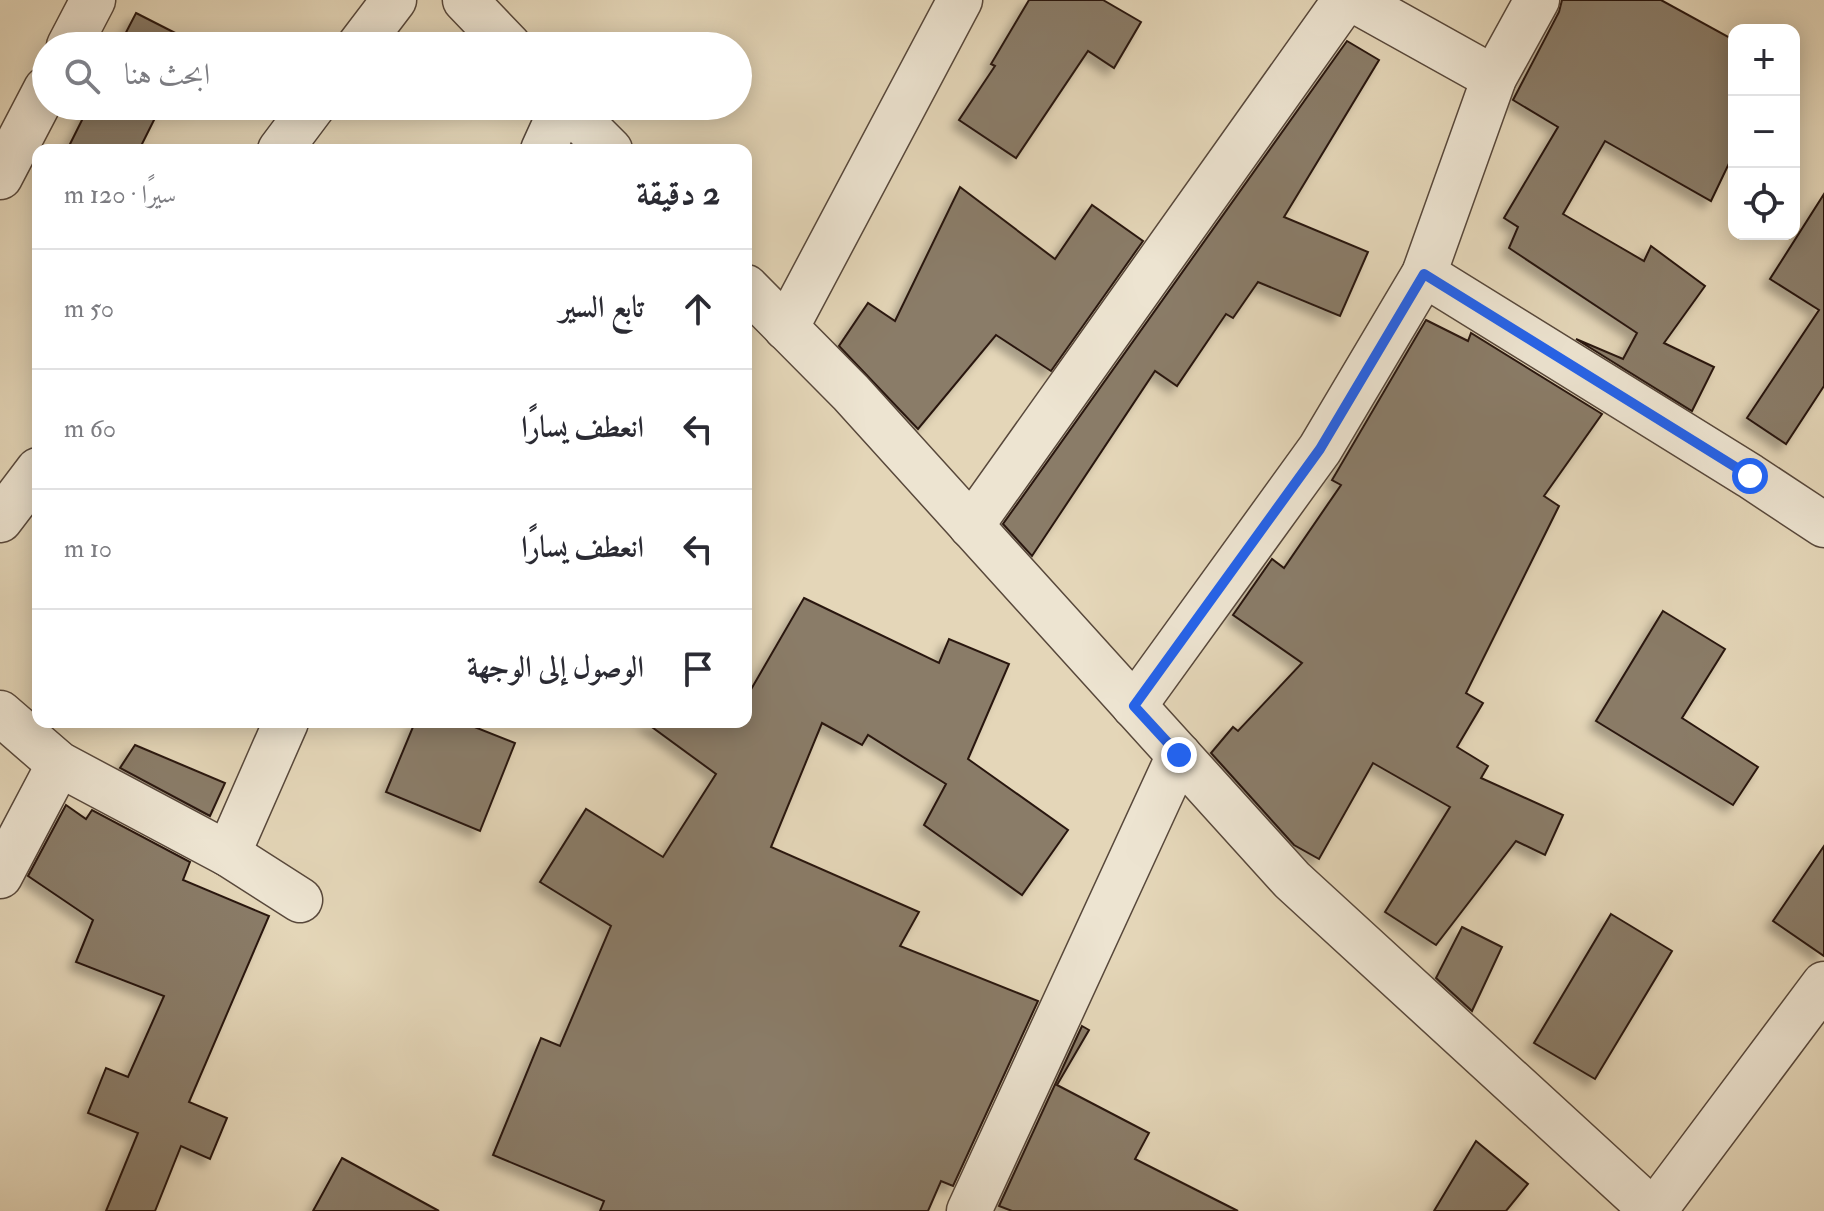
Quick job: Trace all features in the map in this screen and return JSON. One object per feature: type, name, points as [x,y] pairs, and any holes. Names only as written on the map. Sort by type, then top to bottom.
[{"type":"street","points":[[76,32],[93,0]]},
{"type":"street","points":[[370,32],[394,0]]},
{"type":"street","points":[[465,0],[496,32]]},
{"type":"street","points":[[786,328],[960,0]]},
{"type":"street","points":[[971,526],[1345,0]]},
{"type":"street","points":[[1354,0],[1494,78]]},
{"type":"street","points":[[1134,706],[1320,449],[1424,274],[1494,78],[1537,0]]},
{"type":"street","points":[[0,177],[32,116]]},
{"type":"street","points":[[284,144],[302,120]]},
{"type":"street","points":[[546,144],[557,120]]},
{"type":"street","points":[[579,120],[604,144]]},
{"type":"street","points":[[1424,274],[1824,525]]},
{"type":"street","points":[[752,293],[851,393],[1292,880],[1654,1211],[1824,984]]},
{"type":"street","points":[[0,520],[32,478]]},
{"type":"street","points":[[0,713],[59,764],[228,854],[300,900]]},
{"type":"street","points":[[228,854],[283,728]]},
{"type":"street","points":[[969,1211],[1179,755]]},
{"type":"street","points":[[0,876],[59,764]]},
{"type":"building","points":[[1029,0],[1103,0],[1141,22],[1114,68],[1088,51],[1016,158],[959,120],[995,66],[991,64]]},
{"type":"building","points":[[1562,0],[1661,0],[1728,37],[1728,166],[1711,201],[1605,141],[1563,214],[1644,261],[1651,246],[1705,286],[1664,343],[1714,367],[1692,411],[1576,339],[1623,359],[1637,333],[1509,248],[1518,227],[1504,218],[1558,127],[1513,100],[1559,12]]},
{"type":"building","points":[[136,13],[173,32],[126,32]]},
{"type":"building","points":[[1347,41],[1379,60],[1284,217],[1368,252],[1340,316],[1258,282],[1233,318],[1226,314],[1177,386],[1155,371],[1032,556],[1003,524]]},
{"type":"building","points":[[82,120],[154,120],[142,144],[70,144]]},
{"type":"building","points":[[960,187],[1055,259],[1092,205],[1143,241],[1051,371],[996,335],[918,429],[839,346],[868,303],[895,321]]},
{"type":"building","points":[[1824,194],[1824,386],[1786,444],[1747,418],[1819,310],[1770,279],[1795,240],[1800,240],[1800,232]]},
{"type":"building","points":[[1426,320],[1468,341],[1471,333],[1602,414],[1544,496],[1559,506],[1466,693],[1483,703],[1457,747],[1488,766],[1481,778],[1563,815],[1545,855],[1516,841],[1436,945],[1385,912],[1450,807],[1373,763],[1319,859],[1294,845],[1211,753],[1233,727],[1238,731],[1302,663],[1233,615],[1272,559],[1284,568],[1341,485],[1332,480]]},
{"type":"building","points":[[804,598],[939,663],[949,639],[1009,664],[968,759],[1068,830],[1022,895],[924,825],[946,784],[868,735],[862,745],[822,723],[771,847],[919,912],[900,946],[1038,1001],[953,1186],[941,1181],[928,1211],[600,1211],[604,1201],[493,1155],[541,1038],[560,1046],[611,926],[540,882],[586,809],[663,857],[716,774],[653,728],[752,728],[752,688]]},
{"type":"building","points":[[1663,611],[1725,649],[1682,718],[1758,767],[1733,805],[1596,721]]},
{"type":"building","points":[[413,728],[477,728],[515,743],[480,831],[386,792]]},
{"type":"building","points":[[135,745],[225,783],[210,816],[120,768]]},
{"type":"building","points":[[66,805],[86,819],[92,810],[190,862],[183,880],[269,916],[189,1102],[227,1118],[210,1159],[181,1146],[155,1211],[106,1211],[138,1133],[88,1113],[106,1068],[128,1077],[164,996],[76,962],[93,920],[28,876]]},
{"type":"building","points":[[1824,846],[1824,956],[1773,921]]},
{"type":"building","points":[[1611,914],[1672,951],[1595,1079],[1534,1043]]},
{"type":"building","points":[[1462,927],[1502,947],[1472,1011],[1436,978]]},
{"type":"building","points":[[1082,1026],[1089,1030],[1057,1085],[1149,1133],[1135,1159],[1238,1211],[1012,1211],[999,1206]]},
{"type":"building","points":[[1476,1141],[1528,1184],[1506,1211],[1434,1211]]},
{"type":"building","points":[[342,1158],[439,1211],[313,1211]]},
{"type":"route","points":[[1179,755],[1134,706],[1320,449],[1424,274],[1750,476]]}]
